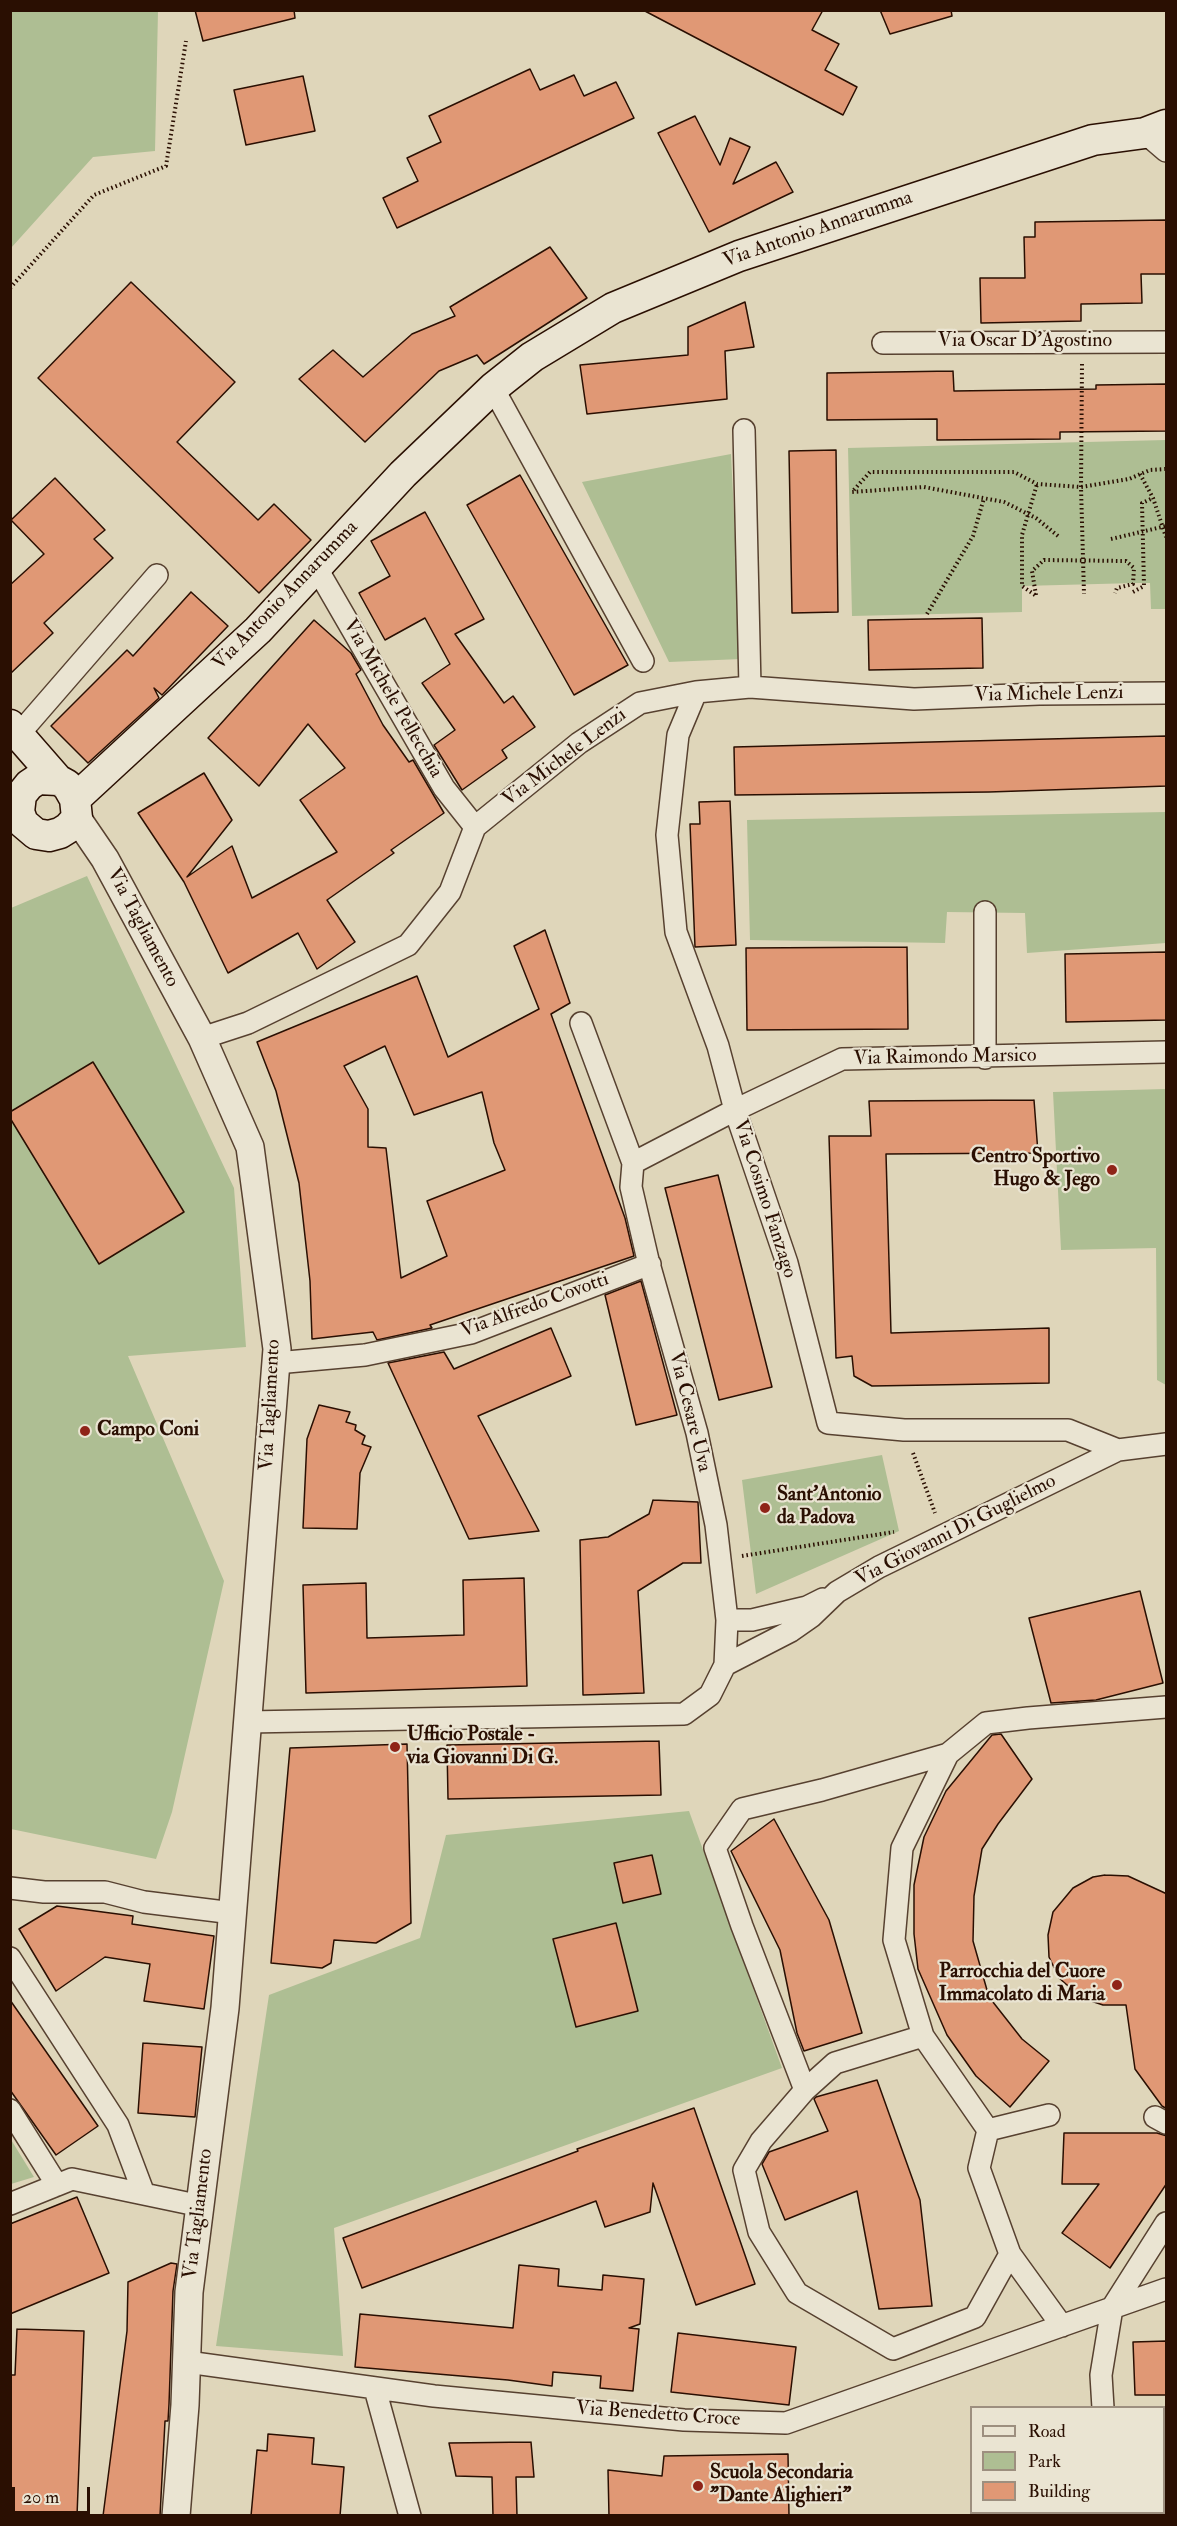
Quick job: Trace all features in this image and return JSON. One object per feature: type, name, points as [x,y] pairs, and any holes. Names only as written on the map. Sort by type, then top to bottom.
[{"type":"main road","name":"Via Antonio Annarumma","points":[[64,813],[258,630],[403,474],[493,388],[532,357],[613,308],[739,256],[1093,140],[1159,136]]},
{"type":"main road","points":[[15,729],[64,813]]},
{"type":"main road","points":[[15,729],[19,802],[23,823],[36,834],[64,813]]},
{"type":"main road","points":[[19,802],[48,778],[64,813]]},
{"type":"main road","points":[[10,846],[64,813]]},
{"type":"street","name":"Via Oscar D'Agostino","points":[[883,343],[1167,342]]},
{"type":"street","points":[[493,388],[643,661]]},
{"type":"street","points":[[744,430],[750,687]]},
{"type":"street","name":"Via Michele Pellecchia","points":[[316,567],[444,788],[474,827]]},
{"type":"street","points":[[15,729],[157,575]]},
{"type":"street","name":"Via Michele Lenzi","points":[[474,827],[579,744],[640,703],[696,692],[750,687],[914,699],[1039,694],[1167,693]]},
{"type":"street","name":"Via Cosimo Fanzago","points":[[696,692],[678,735],[667,835],[676,932],[718,1046],[735,1110],[787,1263],[828,1423],[904,1430],[1068,1430],[1118,1450]]},
{"type":"street","name":"Via Tagliamento","points":[[64,813],[105,859],[202,1038],[253,1157],[277,1349],[225,2008],[189,2292],[187,2362],[176,2516]]},
{"type":"street","points":[[202,1038],[248,1023],[408,945],[450,892],[474,827]]},
{"type":"street","points":[[985,912],[985,1058]]},
{"type":"street","name":"Via Cesare Uva","points":[[581,1023],[633,1163],[630,1187],[697,1433],[716,1525],[727,1620],[725,1665]]},
{"type":"street","name":"Via Raimondo Marsico","points":[[735,1110],[842,1059],[985,1058],[1167,1052]]},
{"type":"street","points":[[633,1163],[735,1110]]},
{"type":"street","name":"Via Alfredo Covotti","points":[[276,1363],[365,1355],[471,1333],[650,1264]]},
{"type":"street","name":"Via Giovanni Di Guglielmo","points":[[725,1665],[791,1631],[812,1617],[837,1593],[879,1567],[943,1534],[1118,1450],[1167,1444]]},
{"type":"street","points":[[727,1620],[752,1620],[776,1615],[807,1607],[837,1593]]},
{"type":"street","points":[[248,1722],[684,1714],[710,1695],[725,1665]]},
{"type":"street","points":[[805,2090],[742,1926],[715,1848],[742,1809],[822,1790],[948,1754],[986,1724],[1028,1718],[1167,1707]]},
{"type":"street","points":[[948,1754],[902,1848],[894,1940],[923,2036],[988,2130],[979,2168],[1010,2254],[1062,2326]]},
{"type":"street","points":[[10,1887],[44,1892],[105,1892],[144,1902],[233,1913]]},
{"type":"street","points":[[10,1958],[118,2125],[144,2194]]},
{"type":"street","points":[[923,2036],[835,2063],[805,2090],[761,2141],[744,2170],[759,2232],[797,2292],[893,2349],[975,2317],[1010,2254]]},
{"type":"street","points":[[10,2110],[57,2185]]},
{"type":"street","points":[[988,2130],[1049,2115]]},
{"type":"street","points":[[10,2204],[72,2179],[201,2206]]},
{"type":"street","points":[[1103,2406],[1101,2375],[1112,2308],[1167,2223]]},
{"type":"street","name":"Via Benedetto Croce","points":[[187,2362],[375,2389],[684,2420],[786,2423],[1167,2289]]},
{"type":"street","points":[[375,2389],[410,2516]]},
{"type":"path","points":[[10,288],[94,195],[166,166],[186,41]]},
{"type":"path","points":[[1082,342],[1081,487],[1084,594]]},
{"type":"path","points":[[1058,536],[1028,514],[1004,502],[924,487],[852,492],[870,472],[1014,472],[1037,484],[1081,487],[1129,479],[1150,470],[1167,469]]},
{"type":"path","points":[[1140,474],[1153,498],[1167,537]]},
{"type":"path","points":[[1037,484],[1022,535],[1022,585],[1036,595],[1032,571],[1044,560],[1126,561],[1131,563],[1134,568],[1133,584],[1117,588],[1115,593]]},
{"type":"path","points":[[927,614],[973,536],[984,498]]},
{"type":"path","points":[[1133,592],[1143,586],[1142,503],[1153,498]]},
{"type":"path","points":[[1111,539],[1164,527]]},
{"type":"path","points":[[904,1430],[943,1534]]},
{"type":"path","points":[[926,1516],[935,1512]]},
{"type":"path","points":[[751,1554],[899,1531]]},
{"type":"green space","points":[[11,10],[158,11],[155,151],[93,157],[11,248]]},
{"type":"green space","points":[[1166,440],[1166,609],[1151,609],[1150,583],[1136,583],[1022,586],[1022,612],[852,616],[848,448]]},
{"type":"green space","points":[[731,454],[741,659],[669,662],[582,482]]},
{"type":"green space","points":[[1166,812],[1166,943],[1027,953],[1025,913],[947,912],[945,943],[750,940],[747,820]]},
{"type":"green space","name":"Campo Coni","points":[[87,876],[234,1188],[246,1347],[128,1356],[224,1581],[172,1812],[156,1859],[11,1829],[11,908]]},
{"type":"green space","name":"Centro Sportivo Hugo & Jego","points":[[1166,1089],[1166,1385],[1157,1380],[1156,1248],[1061,1250],[1053,1092]]},
{"type":"green space","points":[[882,1455],[899,1531],[756,1594],[742,1480]]},
{"type":"green space","points":[[689,1811],[782,2068],[334,2228],[343,2356],[216,2346],[269,1995],[420,1938],[446,1835]]},
{"type":"green space","points":[[10,2138],[34,2177],[11,2184],[10,2184]]},
{"type":"building","points":[[195,10],[294,10],[295,18],[203,41]]},
{"type":"building","points":[[643,10],[823,10],[812,30],[839,44],[825,70],[857,87],[843,115]]},
{"type":"building","points":[[880,10],[951,10],[952,16],[890,34]]},
{"type":"building","points":[[530,69],[540,90],[574,75],[584,96],[616,82],[634,118],[397,228],[383,198],[418,181],[407,158],[441,142],[429,116]]},
{"type":"building","points":[[303,76],[315,131],[246,145],[234,90]]},
{"type":"building","points":[[695,116],[720,165],[730,138],[750,147],[733,184],[776,162],[793,192],[709,232],[658,133]]},
{"type":"building","points":[[1167,220],[1167,274],[1141,274],[1142,303],[1081,304],[1081,321],[981,323],[980,278],[1025,278],[1024,237],[1035,237],[1035,222]]},
{"type":"building","points":[[550,247],[587,298],[484,364],[477,355],[439,371],[365,442],[299,379],[333,350],[363,377],[412,334],[455,316],[450,307]]},
{"type":"building","points":[[131,282],[235,382],[177,442],[258,520],[274,504],[311,540],[259,593],[38,378]]},
{"type":"building","points":[[745,302],[754,347],[725,351],[727,399],[587,414],[580,365],[688,355],[688,327]]},
{"type":"building","points":[[953,371],[954,391],[1096,389],[1096,385],[1167,384],[1167,431],[1060,432],[1060,439],[937,440],[937,419],[827,420],[827,373]]},
{"type":"building","points":[[836,450],[838,612],[792,613],[789,451]]},
{"type":"building","points":[[520,475],[628,665],[574,695],[467,505]]},
{"type":"building","points":[[55,478],[105,530],[94,539],[113,558],[44,623],[53,633],[10,674],[10,585],[44,554],[11,520]]},
{"type":"building","points":[[425,512],[484,619],[455,634],[504,703],[513,696],[535,727],[502,750],[507,758],[462,790],[434,745],[455,730],[422,683],[450,664],[425,618],[385,640],[359,593],[390,576],[371,541]]},
{"type":"building","points":[[191,592],[228,626],[162,695],[154,688],[159,698],[88,763],[51,726],[127,650],[133,656]]},
{"type":"building","points":[[982,618],[983,668],[869,670],[868,620]]},
{"type":"building","points":[[314,620],[351,653],[361,670],[356,674],[383,725],[409,762],[413,760],[444,813],[391,850],[394,853],[327,900],[355,942],[317,969],[298,933],[228,973],[184,882],[138,813],[204,773],[232,820],[187,877],[232,846],[252,898],[337,852],[300,800],[345,768],[308,724],[259,786],[208,738]]},
{"type":"building","points":[[1167,736],[1167,786],[989,792],[735,795],[734,747]]},
{"type":"building","points":[[730,801],[736,945],[695,947],[690,824],[700,824],[699,802]]},
{"type":"building","points":[[545,930],[570,1003],[551,1014],[625,1218],[634,1256],[430,1325],[432,1328],[377,1340],[373,1332],[312,1339],[310,1281],[299,1183],[276,1091],[257,1042],[417,976],[448,1057],[539,1009],[514,946]],"holes":[[[385,1046],[414,1115],[482,1092],[494,1143],[505,1170],[427,1201],[447,1256],[401,1278],[386,1148],[368,1147],[368,1109],[344,1066]]]},
{"type":"building","points":[[907,947],[908,1029],[747,1030],[746,948]]},
{"type":"building","points":[[1167,952],[1167,1020],[1066,1022],[1065,954]]},
{"type":"building","points":[[93,1062],[184,1212],[99,1264],[10,1118],[10,1112]]},
{"type":"building","points":[[1034,1100],[1038,1153],[886,1154],[891,1333],[1049,1328],[1049,1383],[872,1386],[854,1376],[852,1356],[836,1358],[829,1136],[871,1136],[869,1101]]},
{"type":"building","points":[[718,1175],[772,1387],[719,1400],[665,1188]]},
{"type":"building","points":[[641,1281],[677,1415],[636,1425],[605,1295]]},
{"type":"building","points":[[551,1328],[571,1376],[478,1416],[539,1531],[469,1539],[388,1363],[444,1352],[454,1369]]},
{"type":"building","points":[[319,1405],[350,1412],[346,1422],[356,1425],[355,1430],[365,1436],[362,1444],[371,1447],[360,1473],[357,1529],[303,1528],[307,1439]]},
{"type":"building","points":[[653,1500],[698,1502],[701,1563],[683,1563],[638,1591],[644,1693],[583,1695],[580,1540],[608,1537],[649,1514]]},
{"type":"building","points":[[524,1578],[527,1686],[306,1693],[303,1585],[366,1583],[367,1638],[464,1635],[463,1580]]},
{"type":"building","points":[[1140,1591],[1163,1683],[1096,1700],[1051,1703],[1029,1618]]},
{"type":"building","points":[[1001,1734],[1032,1779],[982,1849],[974,1896],[973,1941],[989,1997],[1022,2039],[1049,2061],[1010,2107],[976,2076],[947,2035],[918,1969],[914,1934],[914,1885],[924,1837],[946,1791],[992,1735]]},
{"type":"building","points":[[659,1741],[661,1795],[448,1799],[447,1745]]},
{"type":"building","points":[[407,1744],[411,1923],[376,1943],[334,1940],[331,1963],[322,1968],[271,1963],[290,1748]]},
{"type":"building","points":[[774,1819],[829,1920],[862,2033],[804,2051],[797,2033],[780,1950],[731,1851]]},
{"type":"building","points":[[652,1855],[661,1894],[623,1903],[614,1863]]},
{"type":"building","name":"Parrocchia del Cuore Immacolato di Maria","points":[[1128,1876],[1167,1894],[1167,2109],[1162,2106],[1135,2069],[1126,2005],[1103,2005],[1082,1998],[1059,1978],[1049,1957],[1048,1935],[1053,1912],[1073,1888],[1093,1877]]},
{"type":"building","points":[[57,1906],[133,1916],[132,1924],[214,1936],[204,2009],[144,2001],[150,1964],[105,1957],[56,1991],[19,1929]]},
{"type":"building","points":[[616,1923],[638,2011],[576,2027],[553,1939]]},
{"type":"building","points":[[10,2000],[98,2126],[56,2155],[10,2090]]},
{"type":"building","points":[[143,2043],[202,2047],[195,2117],[138,2113]]},
{"type":"building","points":[[877,2080],[920,2200],[932,2306],[879,2309],[857,2191],[785,2220],[762,2164],[769,2152],[828,2131],[814,2099],[816,2097]]},
{"type":"building","points":[[694,2108],[755,2284],[696,2305],[653,2183],[650,2212],[605,2227],[596,2201],[362,2288],[343,2238],[578,2151],[577,2149]]},
{"type":"building","points":[[1064,2133],[1157,2133],[1167,2136],[1167,2183],[1110,2268],[1062,2233],[1099,2184],[1062,2184]]},
{"type":"building","points":[[77,2197],[109,2273],[10,2314],[10,2224]]},
{"type":"building","points":[[171,2263],[177,2264],[173,2291],[169,2404],[168,2421],[165,2421],[160,2516],[103,2516],[127,2331],[128,2282]]},
{"type":"building","points":[[519,2265],[559,2269],[558,2286],[602,2290],[603,2275],[644,2279],[640,2324],[629,2328],[639,2329],[633,2391],[600,2388],[601,2376],[553,2372],[552,2386],[355,2367],[360,2314],[513,2328]]},
{"type":"building","points":[[17,2329],[84,2331],[77,2516],[10,2516],[10,2375],[15,2375]]},
{"type":"building","points":[[678,2333],[796,2347],[789,2405],[671,2392]]},
{"type":"building","points":[[1167,2341],[1167,2395],[1135,2395],[1133,2342]]},
{"type":"building","points":[[268,2434],[314,2438],[312,2464],[344,2467],[340,2516],[251,2516],[257,2450],[267,2451]]},
{"type":"building","points":[[531,2442],[534,2477],[516,2477],[517,2516],[493,2516],[492,2477],[456,2476],[449,2443]]},
{"type":"building","name":"Scuola Secondaria \"Dante Alighieri\"","points":[[788,2454],[789,2516],[609,2516],[608,2470],[662,2476],[664,2456]]},
{"type":"place","name":"Centro Sportivo Hugo & Jego","points":[[1112,1170]]},
{"type":"place","name":"Campo Coni","points":[[85,1431]]},
{"type":"place","name":"Sant'Antonio da Padova","points":[[765,1508]]},
{"type":"place","name":"Ufficio Postale - via Giovanni Di G.","points":[[395,1747]]},
{"type":"place","name":"Parrocchia del Cuore Immacolato di Maria","points":[[1117,1985]]},
{"type":"place","name":"Scuola Secondaria \"Dante Alighieri\"","points":[[698,2486]]}]
